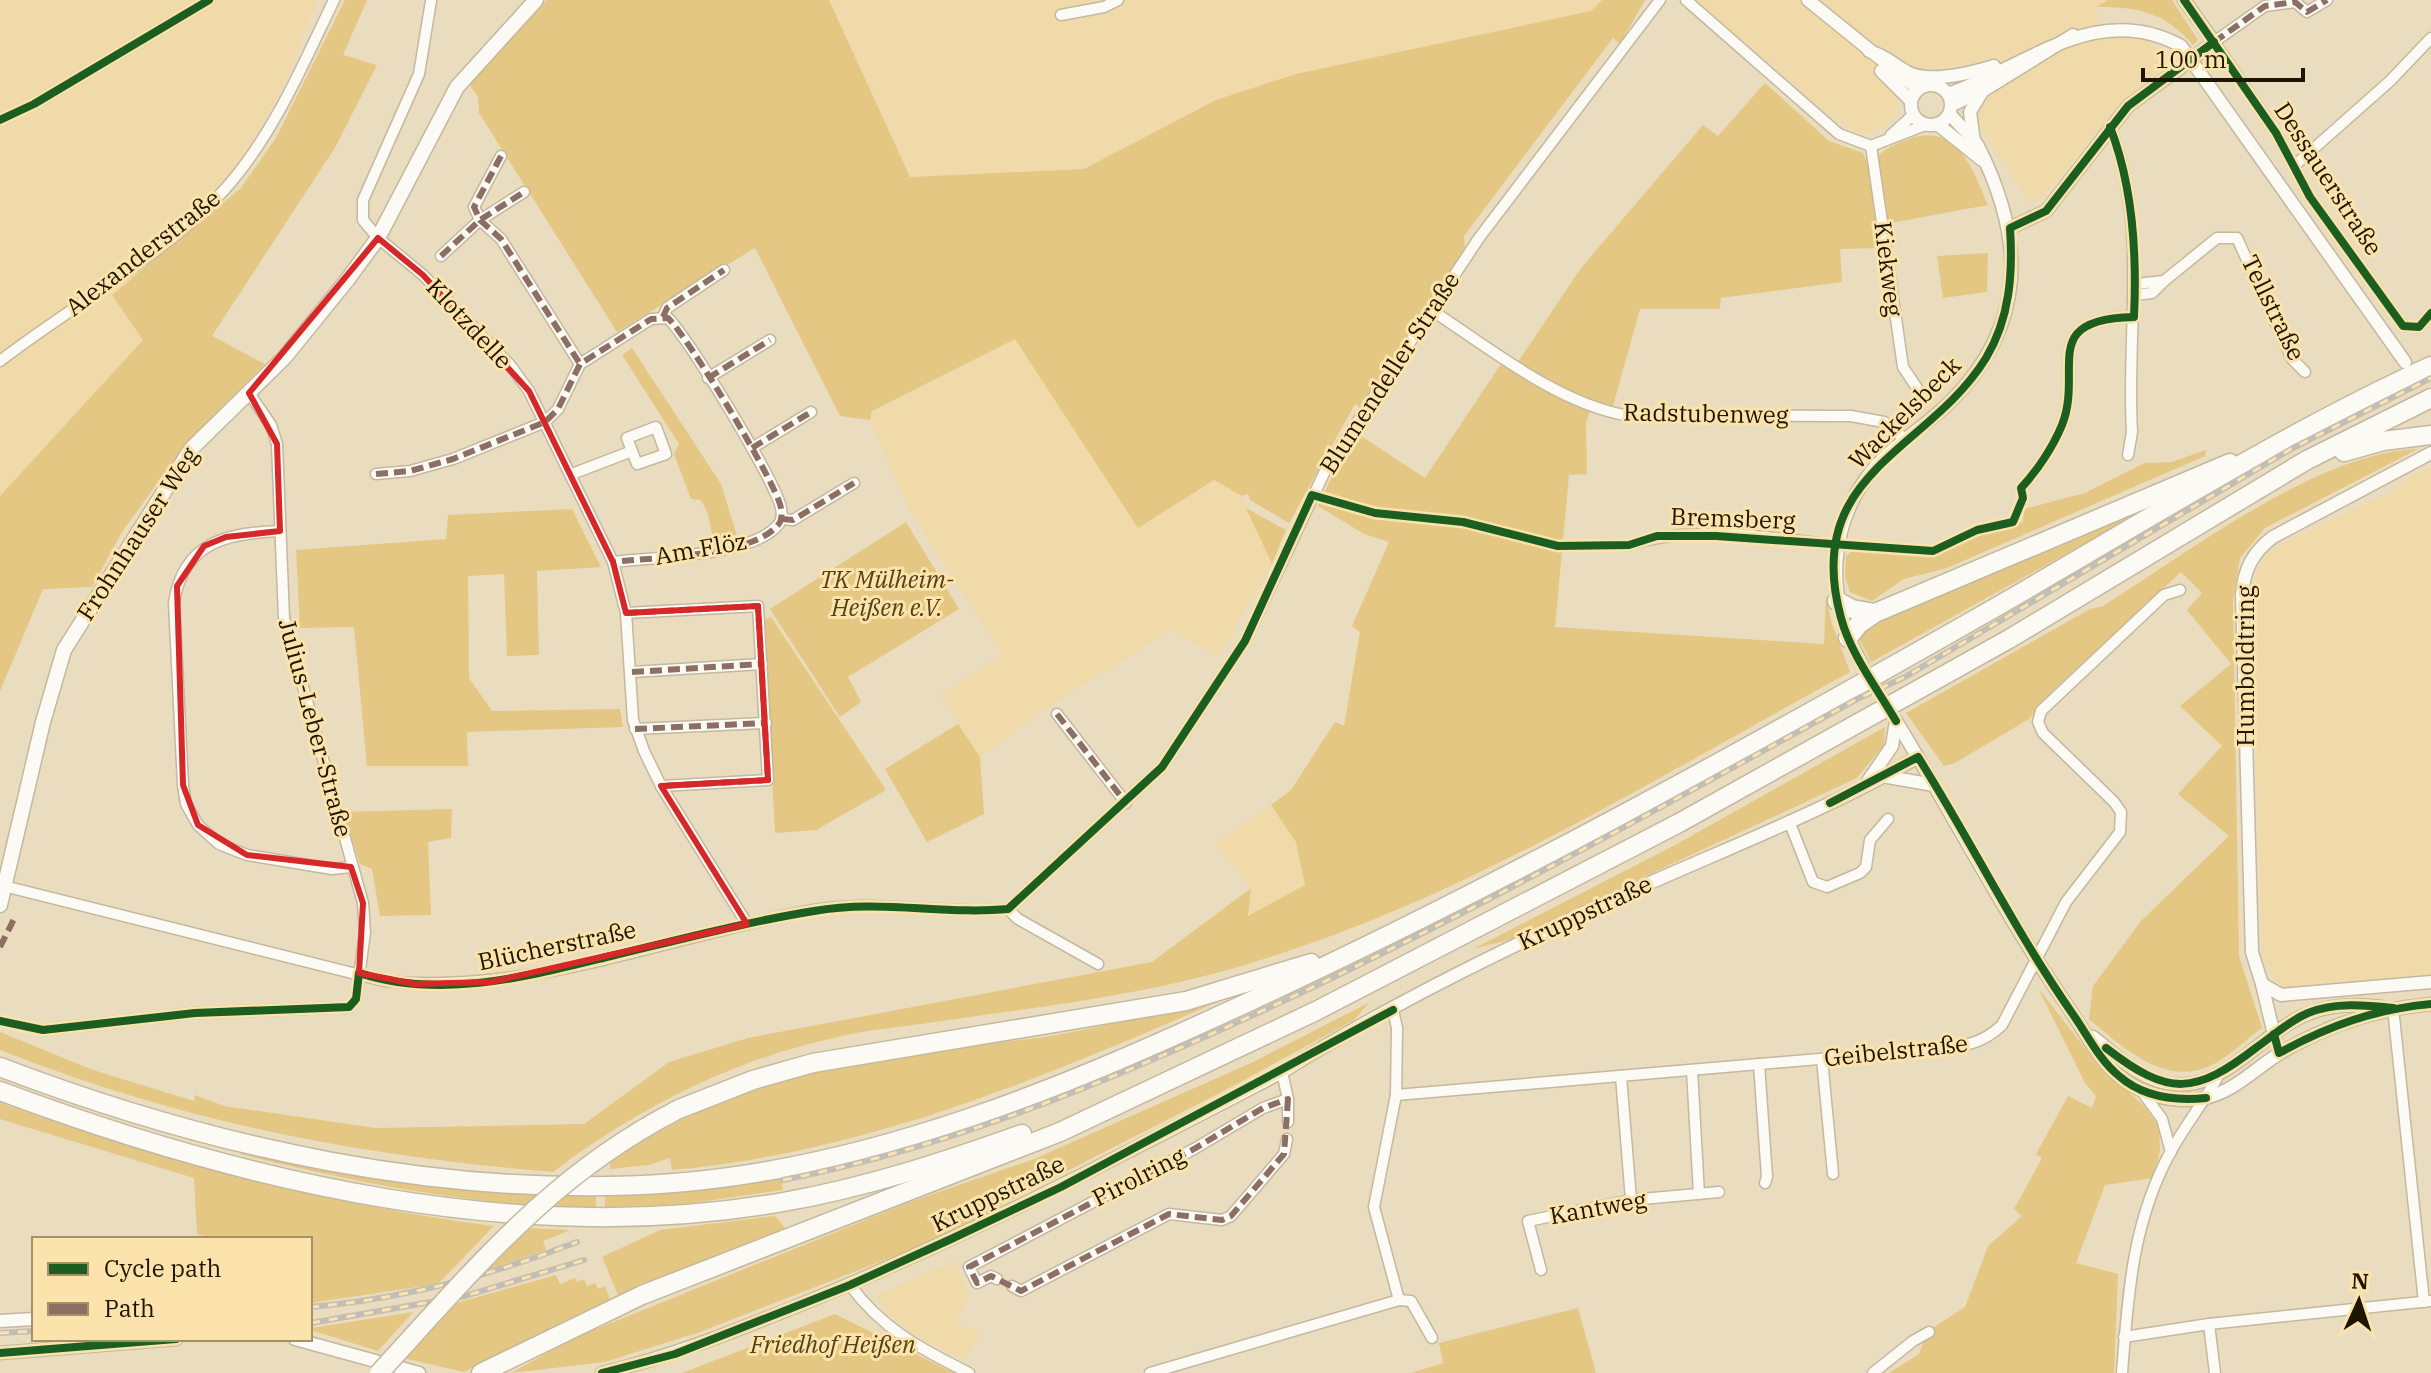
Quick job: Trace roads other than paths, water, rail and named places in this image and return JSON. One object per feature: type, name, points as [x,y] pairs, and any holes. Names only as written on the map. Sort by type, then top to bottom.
[{"type":"highway","points":[[0,1067],[108,1106],[196,1131],[395,1171],[566,1186],[680,1182],[843,1155],[989,1111],[1116,1062],[1363,948],[1733,755],[2259,454],[2361,399],[2431,366]]},
{"type":"highway","points":[[483,1372],[615,1306],[1060,1132],[1316,1011],[1679,823],[2009,639],[2275,480],[2431,398]]},
{"type":"highway","points":[[2275,480],[2355,447],[2431,435]]},
{"type":"highway","points":[[1848,638],[1859,624],[1875,613],[2211,468],[2259,454]]},
{"type":"highway","points":[[1837,601],[1852,609],[1875,613]]},
{"type":"highway","points":[[379,1373],[507,1234],[548,1195],[605,1150],[679,1109],[753,1080],[813,1063],[1186,1001],[1363,948]]},
{"type":"highway","points":[[0,1091],[208,1157],[325,1186],[445,1208],[540,1217],[620,1218],[741,1208],[852,1187],[963,1156],[1160,1084]]},
{"type":"main road","name":"Frohnhauser Weg","points":[[0,905],[1,887],[64,650],[191,449],[292,349],[378,238],[457,87],[536,0]]},
{"type":"street","points":[[0,120],[34,104],[209,0]]},
{"type":"street","name":"Alexanderstraße","points":[[0,361],[156,247],[230,184],[258,148],[281,110],[334,0]]},
{"type":"street","points":[[1061,15],[1104,7],[1118,0]]},
{"type":"street","name":"Blumendeller Straße","points":[[1008,909],[1162,767],[1245,641],[1326,469],[1479,238],[1660,0]]},
{"type":"street","points":[[1686,0],[1839,134],[1871,146],[1931,124],[1950,105],[2005,63]]},
{"type":"street","points":[[1808,0],[1918,89]]},
{"type":"street","name":"Dessauerstraße","points":[[2184,0],[2294,166],[2310,197],[2403,326],[2419,327],[2431,313]]},
{"type":"street","points":[[2010,228],[2046,211],[2128,106],[2214,42],[2265,6],[2295,2],[2307,12],[2327,0]]},
{"type":"street","points":[[378,238],[363,220],[360,211],[419,74],[431,1]]},
{"type":"street","points":[[1869,51],[1891,58],[1905,71],[1926,76],[1974,72],[2005,63],[2107,18],[2127,18],[2163,31],[2181,46],[2405,362]]},
{"type":"street","points":[[1950,105],[1986,89],[2050,52],[2085,26]]},
{"type":"street","points":[[2294,166],[2390,81],[2431,38]]},
{"type":"street","points":[[1869,51],[1881,71],[1911,101],[1913,115]]},
{"type":"street","points":[[1911,101],[1918,89],[1934,85],[1974,141]]},
{"type":"street","points":[[1974,141],[1970,112],[1986,89]]},
{"type":"street","points":[[1887,139],[1913,115]]},
{"type":"street","points":[[1913,115],[1982,160]]},
{"type":"street","points":[[2110,127],[2124,173],[2135,290],[2132,432],[2128,455]]},
{"type":"street","name":"Wackelsbeck","points":[[1862,664],[1848,638],[1837,601],[1837,545],[1850,505],[1861,485],[1905,439],[1948,404],[1987,356],[2001,327],[2010,291],[2010,228],[2003,200],[1974,141]]},
{"type":"street","name":"Kiekweg","points":[[1871,146],[1903,367],[1917,388]]},
{"type":"street","points":[[501,156],[474,207],[480,220],[501,239],[580,364]]},
{"type":"street","points":[[441,256],[480,220],[524,192]]},
{"type":"street","name":"Klotzdelle","points":[[378,238],[423,275],[510,365],[545,422],[613,562],[626,613],[635,729],[661,786],[747,924]]},
{"type":"street","name":"Tellstraße","points":[[2135,290],[2164,281],[2217,238],[2237,238],[2292,359],[2305,372]]},
{"type":"street","points":[[663,317],[667,308],[724,270]]},
{"type":"street","name":"Radstubenweg","points":[[1431,310],[1523,370],[1605,411],[1624,415],[1851,416],[1884,422],[1905,439]]},
{"type":"street","points":[[376,474],[410,471],[453,459],[545,422],[558,409],[580,364],[651,319],[663,317],[673,323],[752,448],[781,507],[782,519]]},
{"type":"street","points":[[2021,488],[2033,476],[2062,425],[2068,353],[2073,337],[2092,323],[2134,317]]},
{"type":"street","points":[[708,378],[770,340]]},
{"type":"street","name":"Julius-Leber-Straße","points":[[249,393],[266,416],[277,444],[284,618],[363,903],[365,932],[359,973]]},
{"type":"street","points":[[752,448],[811,412]]},
{"type":"street","points":[[572,474],[632,451]]},
{"type":"street","name":"Humboldtring","points":[[2279,1053],[2252,952],[2242,595],[2248,565],[2259,547],[2286,528],[2431,453]]},
{"type":"street","name":"Am Flöz","points":[[613,562],[751,543],[778,526],[782,519],[793,520],[854,483]]},
{"type":"street","points":[[280,531],[226,537],[204,546],[177,586],[174,603],[186,804],[198,825],[219,844],[266,859],[332,869],[351,867]]},
{"type":"street","name":"Bremsberg","points":[[1629,545],[1657,536],[1837,545]]},
{"type":"street","points":[[2036,961],[2066,902],[2120,832],[2122,823],[2114,802],[2043,733],[2038,722],[2041,711],[2164,595],[2180,590]]},
{"type":"street","points":[[626,613],[758,606],[768,780],[661,786]]},
{"type":"street","points":[[632,672],[762,664]]},
{"type":"street","points":[[1057,714],[1126,803]]},
{"type":"street","points":[[1866,784],[1892,746],[1896,721],[2036,961],[2103,1059],[2120,1077],[2141,1090],[2167,1098],[2206,1098],[2243,1080],[2279,1053],[2326,1029],[2393,1008]]},
{"type":"street","points":[[635,729],[766,723]]},
{"type":"street","name":"Kruppstraße","points":[[602,1373],[643,1368],[850,1285],[1061,1187],[1520,943],[1789,821],[1918,757]]},
{"type":"street","points":[[1882,776],[1934,785]]},
{"type":"street","points":[[1789,821],[1813,882],[1827,887],[1860,873],[1866,867],[1870,840],[1888,819]]},
{"type":"street","name":"Blücherstraße","points":[[1,887],[384,981],[415,984],[491,982],[814,911],[872,904],[1008,909]]},
{"type":"street","points":[[1008,909],[1018,919],[1098,964]]},
{"type":"street","name":"Geibelstraße","points":[[1396,1095],[1973,1045],[1989,1038],[2002,1025],[2036,961]]},
{"type":"street","points":[[43,1030],[195,1013],[349,1007],[356,999],[359,973]]},
{"type":"street","points":[[2262,984],[2281,995],[2304,996],[2431,982]]},
{"type":"street","points":[[2122,1373],[2129,1273],[2144,1218],[2171,1152],[2217,1078],[2274,1034],[2308,1014],[2346,1005],[2384,987]]},
{"type":"street","points":[[2346,1005],[2393,1008],[2431,1004]]},
{"type":"street","points":[[2124,1337],[2209,1324],[2427,1301],[2393,1008]]},
{"type":"street","points":[[1393,1010],[1397,1028],[1396,1095],[1374,1207],[1399,1300]]},
{"type":"street","points":[[2085,1031],[2131,1067],[2155,1080],[2182,1084],[2217,1078]]},
{"type":"street","points":[[1822,1059],[1833,1174]]},
{"type":"street","points":[[1759,1064],[1765,1183]]},
{"type":"street","points":[[1692,1070],[1699,1194]]},
{"type":"street","points":[[1282,1072],[1288,1099],[1288,1122]]},
{"type":"street","points":[[1621,1076],[1631,1200]]},
{"type":"street","points":[[2182,1084],[2206,1098]]},
{"type":"street","points":[[2141,1090],[2162,1119],[2171,1152]]},
{"type":"street","name":"Pirolring","points":[[991,1258],[994,1277],[977,1283],[969,1267],[1194,1149],[1263,1108],[1288,1099]]},
{"type":"street","name":"Pirolring","points":[[1012,1286],[1021,1291],[1169,1214],[1222,1220],[1231,1216],[1284,1154],[1287,1139]]},
{"type":"street","name":"Kantweg","points":[[1541,1270],[1528,1221],[1631,1200],[1719,1192]]},
{"type":"street","points":[[850,1285],[898,1335],[969,1373]]},
{"type":"street","points":[[1150,1373],[1399,1300],[1411,1301],[1432,1338]]},
{"type":"street","points":[[0,1321],[32,1319]]},
{"type":"street","points":[[2209,1324],[2215,1373]]},
{"type":"street","points":[[1873,1373],[1929,1332]]},
{"type":"street","points":[[0,1353],[143,1341]]},
{"type":"street","points":[[302,1341],[419,1373]]},
{"type":"tunnel","points":[[1867,672],[1890,711]]},
{"type":"railway","points":[[783,1180],[895,1153],[1058,1098],[1218,1031],[1381,954],[1541,872],[1857,699],[1905,677],[2291,449],[2431,378]]},
{"type":"railway","points":[[312,1307],[379,1298],[446,1284],[577,1242]]},
{"type":"railway","points":[[312,1323],[465,1296],[584,1260]]},
{"type":"railway","points":[[0,1333],[32,1331]]},
{"type":"park label","name":"TK Mülheim- Heißen e.V.","points":[[887,594]]},
{"type":"park label","name":"Friedhof Heißen","points":[[833,1345]]}]
